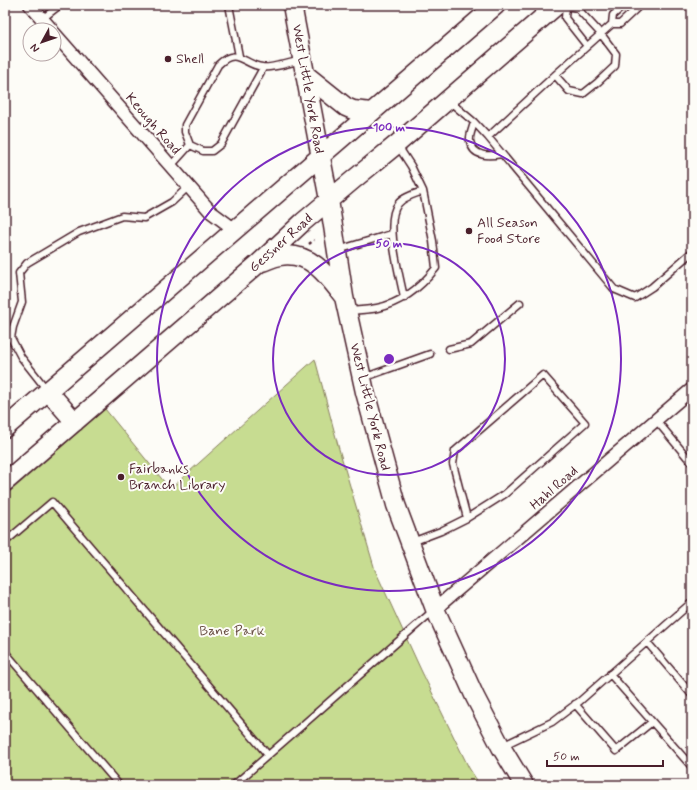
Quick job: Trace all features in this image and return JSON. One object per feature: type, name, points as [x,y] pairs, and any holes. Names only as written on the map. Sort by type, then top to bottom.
[{"type":"main road","name":"West Little York Road","points":[[292,5],[329,200],[346,304],[362,378],[396,506],[435,608],[475,697],[501,747],[524,785]]},
{"type":"main road","points":[[5,428],[234,229],[496,5]]},
{"type":"main road","name":"Gessner Road","points":[[5,482],[259,263],[303,222],[563,5]]},
{"type":"main road","points":[[304,68],[346,107],[353,110],[371,112]]},
{"type":"main road","points":[[259,263],[280,256],[296,256],[304,258],[318,265],[346,304]]},
{"type":"main road","points":[[48,391],[74,422]]},
{"type":"street","points":[[30,5],[45,22]]},
{"type":"street","name":"Keough Road","points":[[62,42],[211,212],[234,229]]},
{"type":"street","name":"Hahl Road","points":[[435,608],[692,389]]},
{"type":"lane","points":[[42,19],[60,5]]},
{"type":"lane","points":[[229,5],[239,56]]},
{"type":"lane","points":[[555,74],[569,92],[583,94],[615,66],[616,54],[601,34],[577,8],[563,5],[565,18],[587,46]]},
{"type":"lane","points":[[488,137],[555,74],[612,24],[613,15],[625,5]]},
{"type":"lane","points":[[612,24],[620,24],[637,8],[637,5]]},
{"type":"lane","points":[[263,68],[221,144],[212,151],[203,151],[190,145],[185,132],[185,125],[218,65],[223,60],[232,55],[239,56],[250,63],[263,68],[304,68]]},
{"type":"lane","points":[[448,100],[474,122],[488,137],[614,289],[635,298],[652,287],[692,252]]},
{"type":"lane","points":[[474,122],[470,141],[473,148],[480,154],[489,156],[502,154]]},
{"type":"lane","points":[[346,304],[378,308],[404,298],[425,282],[436,268],[433,241],[423,191],[411,166],[397,144]]},
{"type":"lane","points":[[171,166],[190,145]]},
{"type":"lane","points":[[48,391],[21,357],[11,338],[13,327],[22,302],[19,273],[27,263],[79,232],[122,216],[144,218],[172,202],[188,187]]},
{"type":"lane","points":[[404,298],[391,234],[393,216],[397,204],[402,200],[423,191]]},
{"type":"lane","points":[[336,250],[391,234]]},
{"type":"lane","points":[[449,349],[471,344],[520,303]]},
{"type":"lane","points":[[362,378],[430,354]]},
{"type":"lane","points":[[410,543],[441,531],[467,518],[505,494],[585,423],[544,375],[455,451],[453,464],[467,518]]},
{"type":"lane","points":[[656,420],[692,463]]},
{"type":"lane","points":[[5,542],[52,502],[268,756]]},
{"type":"lane","points":[[501,747],[552,722],[610,674],[692,602]]},
{"type":"lane","points":[[234,785],[435,608]]},
{"type":"lane","points":[[647,642],[692,695]]},
{"type":"lane","points":[[5,652],[119,785]]},
{"type":"lane","points":[[610,674],[692,767]]},
{"type":"lane","points":[[575,704],[616,751],[652,722]]},
{"type":"green space","name":"Bane Park","points":[[315,359],[339,449],[375,570],[421,670],[469,768],[480,785],[5,785],[5,496],[105,409],[170,489]]},
{"type":"place","name":"Shell","points":[[168,59]]},
{"type":"place","name":"All Season Food Store","points":[[469,231]]},
{"type":"place","name":"Fairbanks Branch Library","points":[[121,477]]}]
